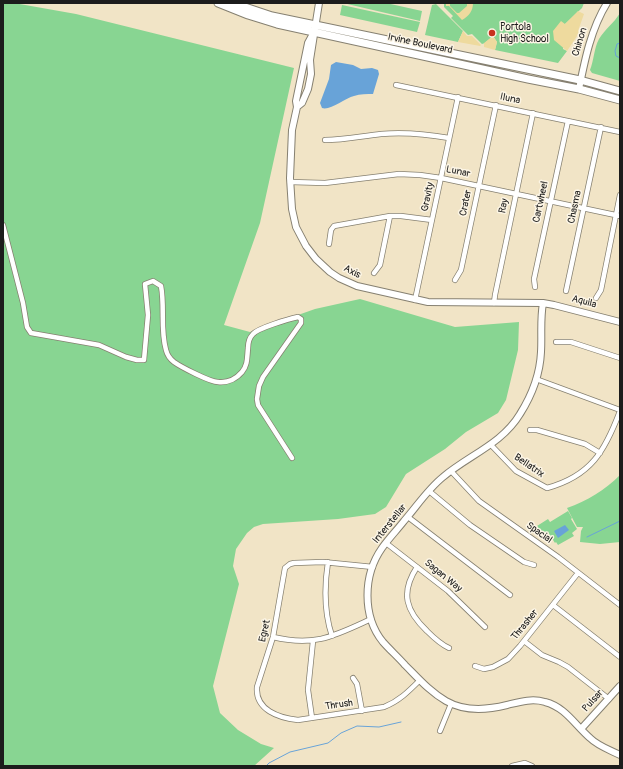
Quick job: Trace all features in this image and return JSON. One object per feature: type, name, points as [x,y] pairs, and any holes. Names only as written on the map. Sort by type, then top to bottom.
[{"type":"main road","name":"Irvine Boulevard","points":[[218,3],[260,19],[580,80],[620,91]]},
{"type":"main road","name":"Irvine Boulevard","points":[[233,3],[314,29],[426,56],[579,89],[620,100]]},
{"type":"street","points":[[314,29],[319,3]]},
{"type":"street","name":"Chinon","points":[[579,89],[589,45],[601,13],[607,3]]},
{"type":"street","name":"Axis","points":[[314,29],[308,43],[298,87],[296,101],[297,107],[292,130],[290,182],[290,201],[296,226],[310,252],[323,266],[339,278],[357,286],[415,300],[438,303],[543,303]]},
{"type":"street","name":"Axis","points":[[297,107],[302,103],[310,83],[310,60],[314,44],[314,29]]},
{"type":"street","points":[[300,81],[310,83]]},
{"type":"street","name":"Iluna","points":[[396,85],[620,132]]},
{"type":"street","name":"Gravity","points":[[415,300],[458,97]]},
{"type":"street","name":"Crater","points":[[455,280],[460,270],[496,105]]},
{"type":"street","name":"Ray","points":[[494,303],[533,113]]},
{"type":"street","name":"Cartwheel","points":[[535,287],[534,279],[568,120]]},
{"type":"street","name":"Chasma","points":[[566,291],[601,127]]},
{"type":"street","points":[[325,140],[340,140],[394,133],[419,134],[449,138]]},
{"type":"street","name":"Lunar","points":[[290,182],[325,183],[399,174],[420,175],[441,178],[618,216]]},
{"type":"street","points":[[596,298],[601,290],[618,216],[620,195]]},
{"type":"street","points":[[328,244],[330,230],[334,226],[390,216],[432,220]]},
{"type":"street","points":[[374,273],[380,265],[390,216]]},
{"type":"street","points":[[3,225],[23,302],[27,327],[31,333],[98,345],[126,357],[144,360],[148,315],[145,284],[153,281],[161,286],[164,341],[168,356],[175,363],[210,381],[227,382],[242,372],[247,361],[249,340],[256,332],[289,319],[298,317],[301,319],[301,322],[263,377],[259,386],[257,400],[260,410],[292,458]]},
{"type":"street","name":"Aquila","points":[[543,303],[620,322]]},
{"type":"street","name":"Interstellar","points":[[543,303],[540,360],[531,394],[520,414],[508,430],[491,445],[451,471],[434,485],[386,543],[373,567],[369,584],[368,597],[371,619],[383,642],[432,692],[452,704],[460,707],[483,709],[521,701],[542,701],[550,703],[565,712],[598,744],[620,755]]},
{"type":"street","points":[[556,342],[570,342],[620,358]]},
{"type":"street","points":[[536,379],[620,410]]},
{"type":"street","name":"Bellatrix","points":[[491,445],[516,471],[547,488],[570,479],[592,463],[607,444],[620,410]]},
{"type":"street","points":[[530,430],[537,430],[585,444],[600,453]]},
{"type":"street","name":"Spacial","points":[[451,471],[479,501],[620,605]]},
{"type":"street","points":[[429,491],[470,525],[524,562],[534,565]]},
{"type":"street","points":[[408,517],[510,596]]},
{"type":"street","name":"Sagan Way","points":[[386,543],[448,591],[485,627]]},
{"type":"street","points":[[332,636],[326,606],[325,579],[328,562],[373,567]]},
{"type":"street","name":"Egret","points":[[258,699],[256,694],[257,687],[273,637],[284,573],[287,566],[294,563],[328,562]]},
{"type":"street","points":[[417,567],[408,583],[407,592],[410,612],[415,620],[440,644],[449,648]]},
{"type":"street","name":"Thrasher","points":[[475,666],[484,669],[501,664],[508,659],[578,573]]},
{"type":"street","points":[[553,605],[620,657]]},
{"type":"street","points":[[273,637],[292,641],[313,641],[332,636],[371,619]]},
{"type":"street","points":[[312,718],[308,690],[313,641]]},
{"type":"street","points":[[524,641],[542,655],[568,667],[609,699]]},
{"type":"street","points":[[353,678],[357,684],[362,711]]},
{"type":"street","name":"Thrush","points":[[258,699],[261,704],[277,716],[298,720],[384,707],[406,695],[420,680]]},
{"type":"street","name":"Pulsar","points":[[581,729],[620,686]]},
{"type":"street","points":[[440,730],[452,704]]},
{"type":"street","points":[[512,766],[525,763],[532,766]]},
{"type":"green space","points":[[3,3],[14,3],[76,14],[294,68],[260,223],[224,325],[250,332],[315,309],[360,299],[455,327],[519,322],[518,350],[506,400],[498,413],[466,432],[445,449],[406,474],[386,507],[375,514],[338,519],[263,524],[254,527],[247,533],[236,549],[233,566],[239,584],[213,686],[220,713],[238,730],[261,744],[274,748],[254,766],[3,766]]},
{"type":"green space","points":[[343,3],[386,3],[422,11],[420,21]]},
{"type":"green space","points":[[444,3],[584,3],[582,8],[565,24],[563,49],[567,51],[558,63],[495,50],[497,42],[493,36],[482,44],[472,34],[468,35],[451,18],[453,16],[444,7]]},
{"type":"green space","points":[[436,4],[463,31],[458,42],[425,35],[432,5]]},
{"type":"green space","points":[[342,5],[420,22],[417,32],[340,15]]},
{"type":"green space","points":[[620,13],[620,81],[592,73],[590,70],[599,39]]},
{"type":"green space","points":[[620,475],[620,542],[600,544],[580,542],[583,527],[577,527],[567,508],[582,502],[608,486]]},
{"type":"green space","points":[[568,511],[577,529],[572,533],[574,536],[558,545],[548,532],[543,535],[537,526],[548,519],[550,522]]},
{"type":"sand","points":[[446,3],[450,3],[450,6],[457,13],[459,13],[467,6],[467,3],[473,3],[470,13],[462,20],[449,6],[446,6]]},
{"type":"sand","points":[[578,11],[584,14],[577,36],[567,51],[554,40],[553,31],[561,21],[565,24]]},
{"type":"sand","points":[[463,31],[467,36],[472,36],[481,45],[458,42]]},
{"type":"sand","points":[[493,36],[497,42],[495,50],[484,47],[484,43]]},
{"type":"water","points":[[336,62],[353,65],[361,69],[372,68],[378,70],[379,74],[373,94],[356,95],[329,108],[322,108],[320,103],[329,79],[331,65]]},
{"type":"water","points":[[565,525],[569,530],[558,538],[554,531]]},
{"type":"waterway","points":[[620,43],[617,44],[615,51],[616,56],[620,58]]},
{"type":"waterway","points":[[587,537],[620,521]]},
{"type":"waterway","points":[[266,766],[290,752],[328,743],[341,733],[357,726],[379,727],[401,722]]},
{"type":"place","name":"Portola High School","points":[[492,33]]}]
